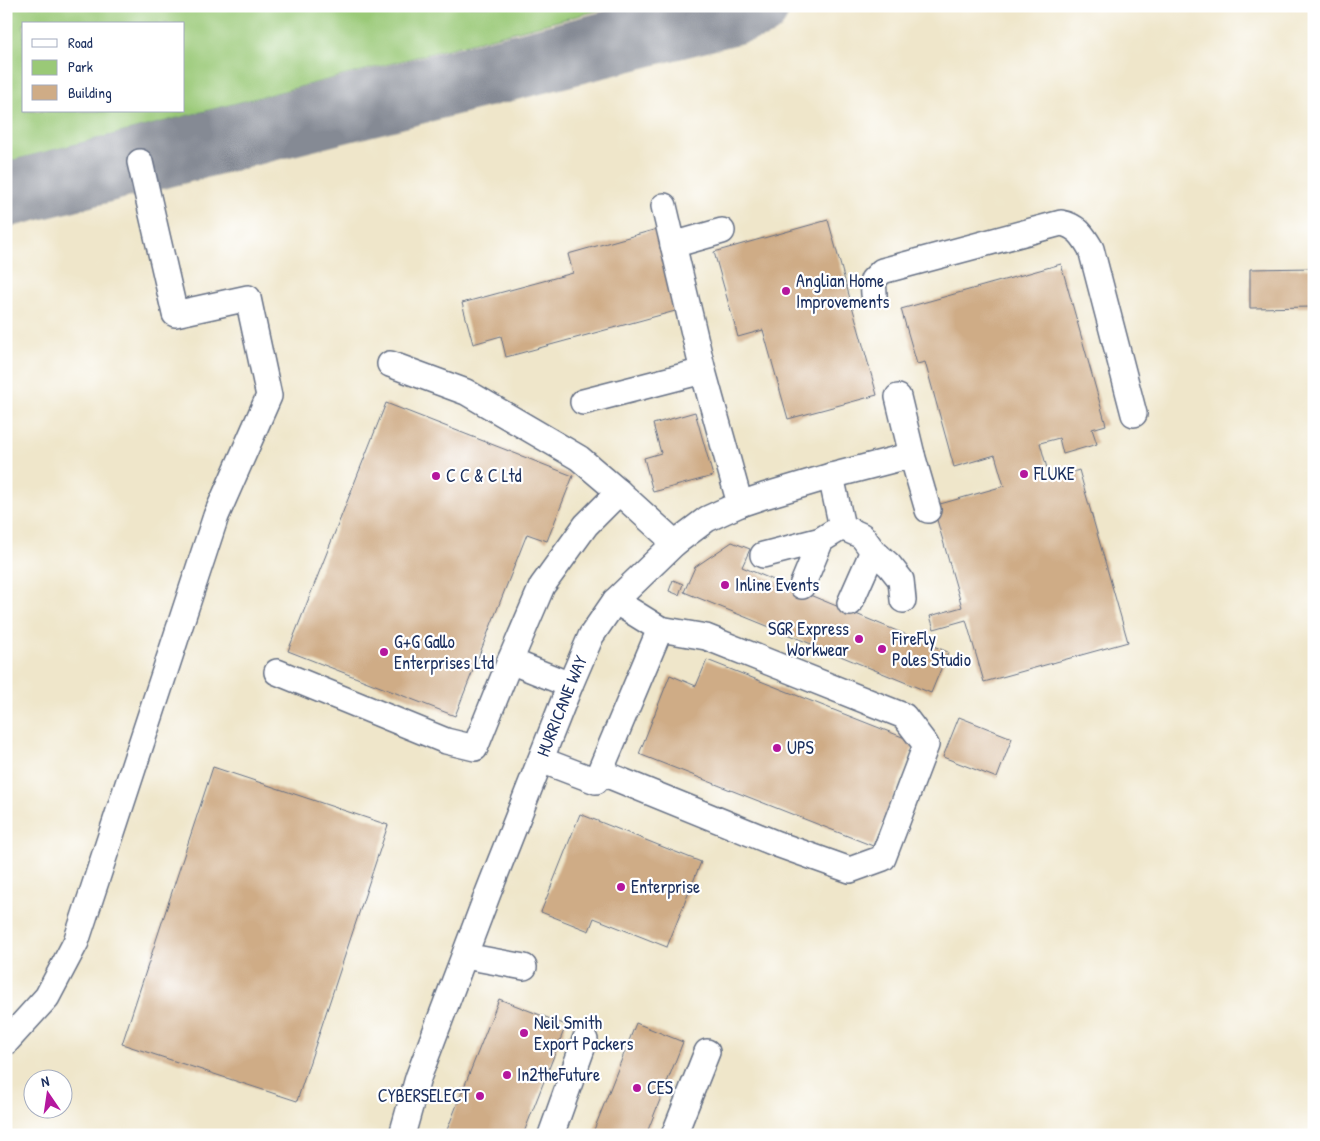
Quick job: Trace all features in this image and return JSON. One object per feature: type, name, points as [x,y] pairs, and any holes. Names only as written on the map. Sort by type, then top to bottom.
[{"type":"street","points":[[6,1042],[47,997],[76,942],[216,516],[269,396],[248,298],[175,314],[140,162]]},
{"type":"street","points":[[664,206],[704,371],[740,504]]},
{"type":"street","points":[[874,294],[873,280],[882,271],[1061,223],[1071,225],[1082,233],[1092,249],[1134,414]]},
{"type":"street","points":[[673,245],[722,231]]},
{"type":"street","points":[[390,364],[466,392],[579,458],[675,543]]},
{"type":"street","points":[[584,402],[704,371]]},
{"type":"street","points":[[898,398],[928,510]]},
{"type":"street","name":"HURRICANE WAY","points":[[402,1135],[418,1078],[570,686],[591,636],[615,601],[675,543],[707,519],[740,504],[831,476],[912,455]]},
{"type":"street","points":[[831,476],[842,527]]},
{"type":"street","points":[[277,672],[446,741],[475,748],[542,586],[586,525],[619,492]]},
{"type":"street","points":[[763,555],[821,540],[842,527]]},
{"type":"street","points":[[842,527],[862,536],[874,551],[889,564],[901,580],[903,600]]},
{"type":"street","points":[[802,586],[821,540]]},
{"type":"street","points":[[850,603],[874,551]]},
{"type":"street","points":[[600,772],[777,844],[850,870],[883,858],[926,745],[904,716],[706,638],[660,629],[615,601]]},
{"type":"street","points":[[541,760],[596,781],[660,629]]},
{"type":"street","points":[[510,661],[570,686]]},
{"type":"street","points":[[464,956],[524,967]]},
{"type":"street","points":[[551,1135],[584,1040]]},
{"type":"street","points":[[674,1135],[706,1052]]},
{"type":"green space","points":[[6,6],[616,6],[6,162]]},
{"type":"building","name":"Anglian Home Improvements","points":[[828,220],[877,395],[788,419],[763,330],[738,337],[714,252]]},
{"type":"building","points":[[657,229],[679,310],[506,357],[501,336],[473,344],[462,303],[573,273],[568,254]]},
{"type":"building","name":"FLUKE","points":[[1061,264],[1106,425],[1092,429],[1097,444],[1063,454],[1059,438],[1040,443],[1050,479],[1079,470],[1128,642],[984,682],[966,620],[934,629],[930,616],[962,607],[933,506],[1004,486],[995,455],[954,467],[925,362],[917,364],[901,309]]},
{"type":"building","points":[[1314,268],[1314,307],[1250,308],[1250,269]]},
{"type":"building","points":[[386,403],[573,476],[547,541],[527,534],[455,716],[288,651]]},
{"type":"building","points":[[695,412],[713,476],[653,492],[644,458],[661,453],[653,424]]},
{"type":"building","points":[[732,542],[750,549],[742,567],[948,652],[931,693],[684,592],[695,567]]},
{"type":"building","points":[[673,580],[683,584],[679,595],[669,591]]},
{"type":"building","name":"UPS","points":[[707,660],[915,742],[873,846],[639,754],[670,675],[696,686]]},
{"type":"building","points":[[959,717],[1012,738],[997,778],[943,757]]},
{"type":"building","points":[[213,767],[388,825],[297,1101],[122,1044]]},
{"type":"building","name":"Enterprise","points":[[580,814],[701,862],[667,947],[594,918],[589,931],[541,912]]},
{"type":"building","points":[[499,999],[566,1025],[523,1135],[445,1135]]},
{"type":"building","name":"CES","points":[[636,1023],[683,1042],[646,1135],[592,1135]]},
{"type":"taxiway","points":[[6,195],[757,6]]},
{"type":"place","name":"Anglian Home Improvements","points":[[786,291]]},
{"type":"place","name":"FLUKE","points":[[1024,474]]},
{"type":"place","name":"C C & C Ltd","points":[[436,476]]},
{"type":"place","name":"Inline Events","points":[[725,585]]},
{"type":"place","name":"SGR Express Workwear","points":[[859,639]]},
{"type":"place","name":"FireFly Poles Studio","points":[[882,649]]},
{"type":"place","name":"G+G Gallo Enterprises Ltd","points":[[384,652]]},
{"type":"place","name":"UPS","points":[[777,748]]},
{"type":"place","name":"Enterprise","points":[[621,887]]},
{"type":"place","name":"Neil Smith Export Packers","points":[[524,1033]]},
{"type":"place","name":"In2theFuture","points":[[507,1075]]},
{"type":"place","name":"CES","points":[[637,1088]]},
{"type":"place","name":"CYBERSELECT","points":[[480,1096]]}]
